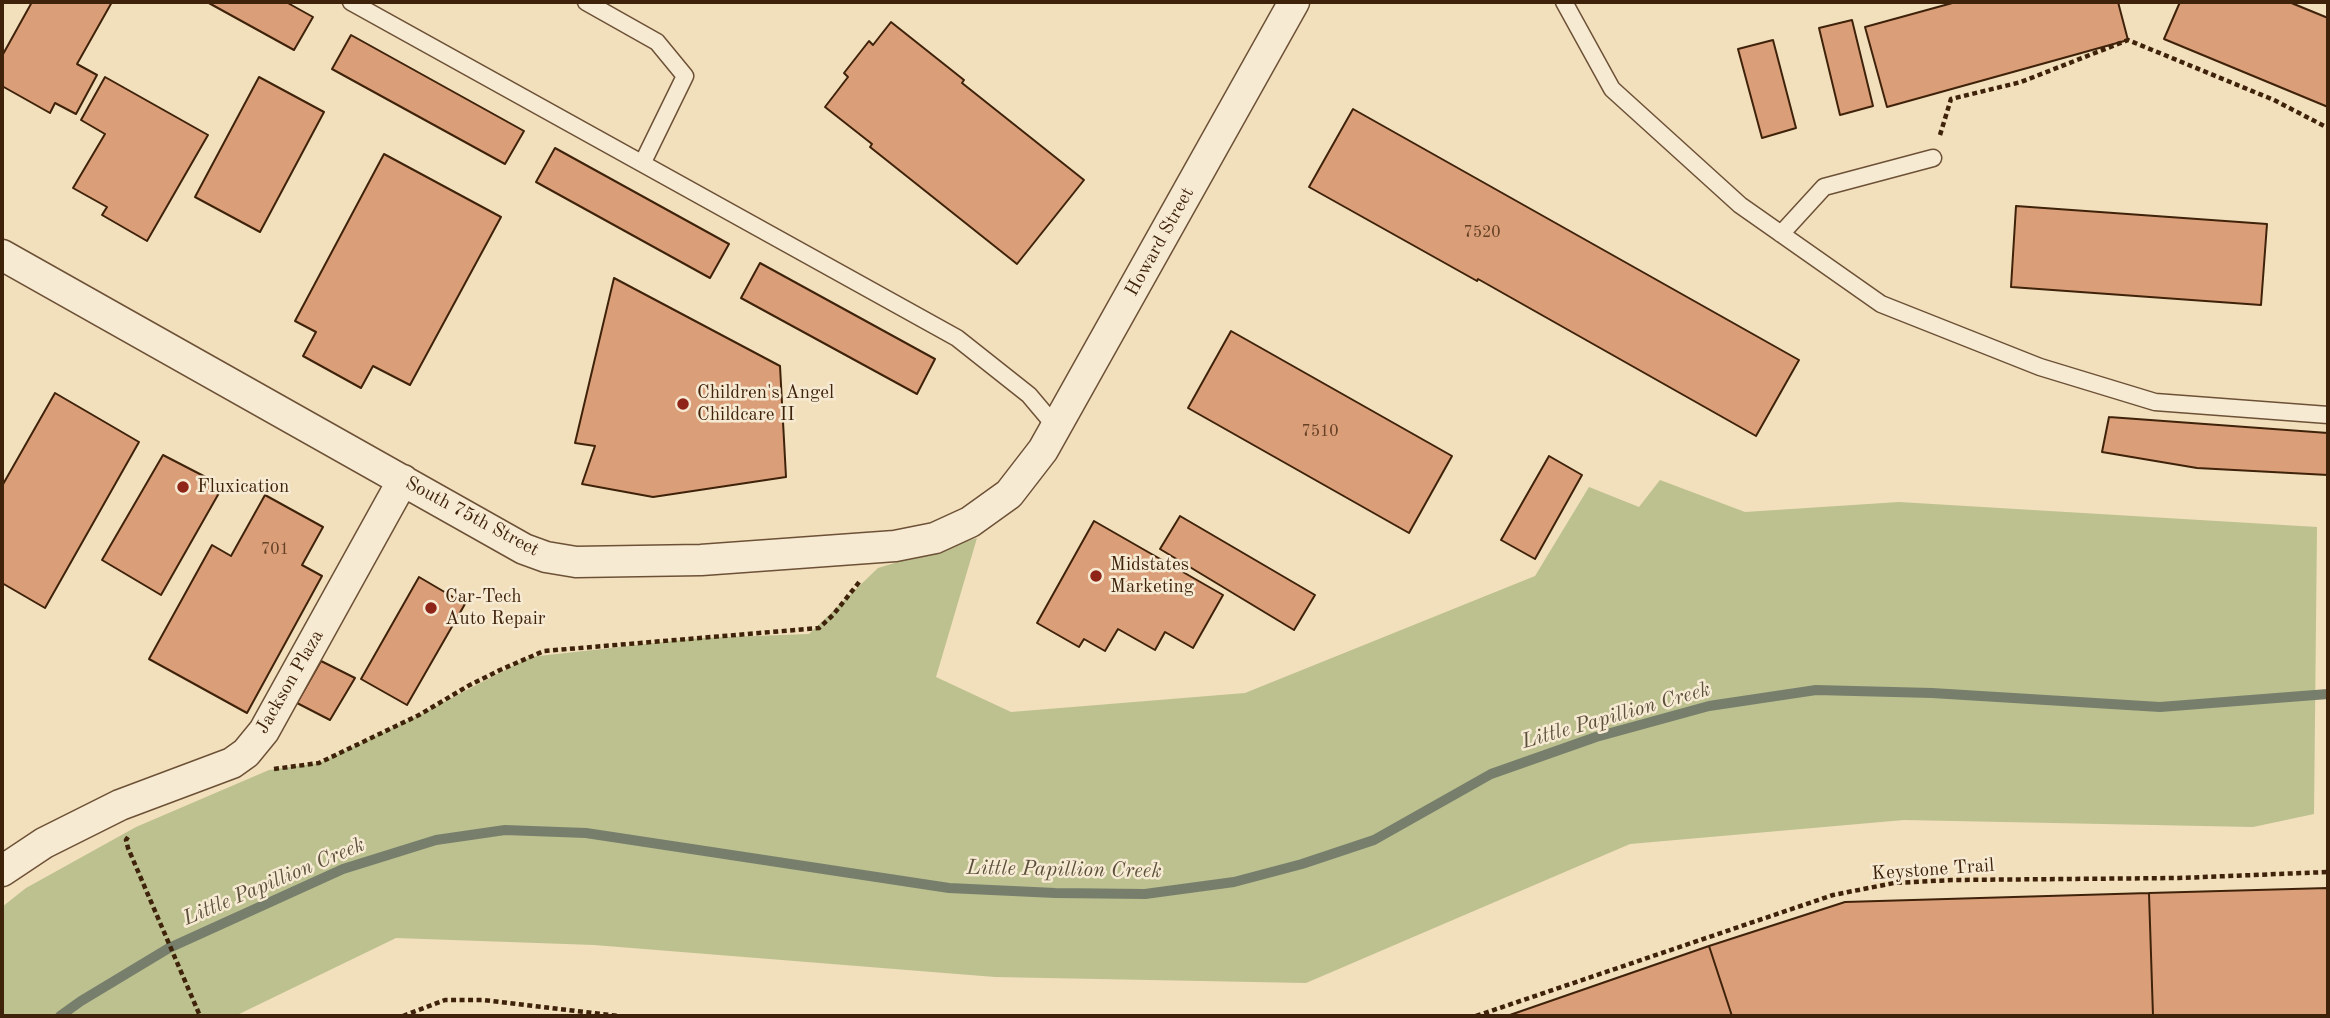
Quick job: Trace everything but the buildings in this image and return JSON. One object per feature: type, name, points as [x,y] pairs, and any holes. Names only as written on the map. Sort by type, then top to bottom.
[{"type":"street","name":"Howard Street","points":[[1021,480],[1043,450],[1294,2]]},
{"type":"street","name":"South 75th Street","points":[[2,255],[524,549],[546,557],[576,562],[701,560],[886,547],[935,538],[970,522],[1009,494],[1021,480]]},
{"type":"street","name":"Jackson Plaza","points":[[2,871],[44,843],[120,804],[232,763],[246,753],[268,723],[403,480]]},
{"type":"lane","points":[[351,2],[957,338],[1029,395],[1056,427]]},
{"type":"lane","points":[[586,2],[657,42],[685,76],[643,162]]},
{"type":"lane","points":[[1564,2],[1612,89],[1740,205],[1881,304],[2040,368],[2155,402],[2328,415]]},
{"type":"lane","points":[[1781,234],[1824,187],[1933,158]]},
{"type":"path","points":[[1933,158],[1951,99],[2021,82],[2128,40],[2274,100],[2328,128]]},
{"type":"path","points":[[269,770],[319,763],[419,715],[500,670],[544,651],[819,628],[834,615],[886,547]]},
{"type":"path","points":[[131,834],[126,840],[128,848],[200,1016]]},
{"type":"path","name":"Keystone Trail","points":[[1476,1016],[1833,895],[1894,883],[2179,878],[2328,872]]},
{"type":"path","points":[[403,1016],[445,1000],[483,1000],[619,1016]]},
{"type":"green space","points":[[1660,480],[1745,512],[1899,502],[2317,527],[2314,814],[2253,827],[1904,820],[1630,844],[1306,983],[995,977],[594,945],[396,938],[235,1016],[2,1016],[2,907],[26,888],[136,827],[269,770],[319,763],[530,657],[700,638],[809,634],[878,568],[977,538],[936,677],[1011,712],[1245,693],[1535,576],[1589,487],[1639,507]]},
{"type":"waterway","name":"Little Papillion Creek","points":[[60,1016],[169,948],[343,869],[436,840],[505,830],[586,833],[949,888],[1145,894],[1234,882],[1302,864],[1374,840],[1491,774],[1596,737],[1709,706],[1816,690],[1932,693],[2160,707],[2328,694]]},
{"type":"place","name":"Children's Angel Childcare II","points":[[683,404]]},
{"type":"place","name":"Fluxication","points":[[183,487]]},
{"type":"place","name":"Midstates Marketing","points":[[1096,576]]},
{"type":"place","name":"Car-Tech Auto Repair","points":[[431,608]]}]
